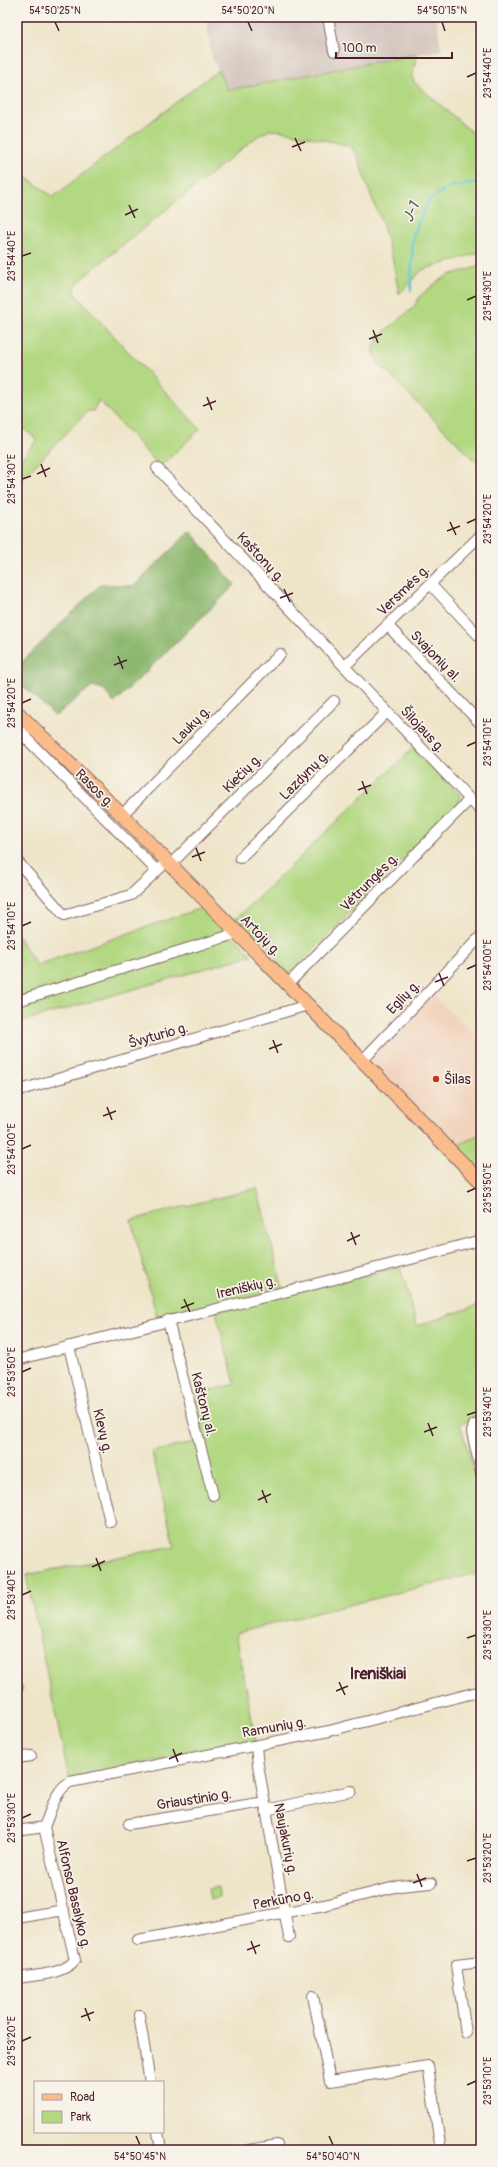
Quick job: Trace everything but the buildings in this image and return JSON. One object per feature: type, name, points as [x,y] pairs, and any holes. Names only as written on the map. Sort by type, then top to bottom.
[{"type":"main road","name":"Artojų g.","points":[[17,712],[122,815],[481,1182]]},
{"type":"street","points":[[328,17],[334,51]]},
{"type":"street","name":"Kaštonų g.","points":[[157,468],[344,666]]},
{"type":"street","name":"Versmės g.","points":[[344,666],[481,535]]},
{"type":"street","points":[[430,584],[481,638]]},
{"type":"street","name":"Svajonių al.","points":[[387,625],[481,724]]},
{"type":"street","name":"Laukų g.","points":[[122,815],[280,654]]},
{"type":"street","name":"Šilojaus g.","points":[[344,666],[481,811]]},
{"type":"street","name":"Kiečių g.","points":[[17,861],[64,914],[131,895],[156,870],[168,863],[334,701]]},
{"type":"street","name":"Lazdynų g.","points":[[240,858],[387,712]]},
{"type":"street","name":"Rasos g.","points":[[31,726],[23,735],[156,870]]},
{"type":"street","name":"Vėtrungės g.","points":[[287,984],[470,799]]},
{"type":"street","points":[[17,1001],[238,934]]},
{"type":"street","name":"Eglių g.","points":[[362,1061],[481,936]]},
{"type":"street","name":"Švyturio g.","points":[[17,1091],[308,1005]]},
{"type":"street","name":"Ireniškių g.","points":[[17,1360],[168,1320],[350,1277],[481,1240]]},
{"type":"street","name":"Kaštonų al.","points":[[168,1320],[213,1495]]},
{"type":"street","name":"Klevų g.","points":[[69,1346],[110,1522]]},
{"type":"street","points":[[481,1423],[474,1425],[472,1432],[481,1472]]},
{"type":"street","name":"Ramunių g.","points":[[44,1827],[58,1792],[64,1785],[70,1782],[245,1746],[256,1746],[329,1731],[481,1691]]},
{"type":"street","name":"Naujakurių g.","points":[[256,1746],[265,1806],[286,1912],[289,1937]]},
{"type":"street","points":[[17,1758],[31,1756]]},
{"type":"street","name":"Griaustinio g.","points":[[129,1824],[265,1806],[351,1791]]},
{"type":"street","points":[[17,1831],[44,1827]]},
{"type":"street","name":"Alfonso Basalyko g.","points":[[17,1978],[63,1970],[70,1966],[75,1960],[44,1827]]},
{"type":"street","name":"Perkūno g.","points":[[138,1940],[286,1912],[399,1886],[431,1883]]},
{"type":"street","points":[[17,1918],[64,1910]]},
{"type":"street","points":[[466,2032],[456,1966],[481,1962]]},
{"type":"street","points":[[313,1996],[330,2081],[428,2066],[441,2150]]},
{"type":"street","points":[[139,2015],[150,2081]]},
{"type":"street","points":[[158,2133],[161,2150]]},
{"type":"street","points":[[249,2150],[277,2145]]},
{"type":"shaded area","points":[[206,17],[436,17],[441,50],[228,91],[212,57]]},
{"type":"shaded area","points":[[429,993],[481,1041],[481,1133],[453,1148],[371,1063],[370,1059]]},
{"type":"green space","points":[[417,54],[412,77],[415,83],[481,140],[481,252],[422,270],[399,294],[393,261],[382,223],[356,152],[347,145],[283,131],[270,130],[259,135],[94,268],[76,285],[75,294],[200,429],[160,467],[99,400],[93,411],[88,411],[17,484],[17,464],[37,440],[17,423],[17,170],[53,197],[218,70],[228,90]]},
{"type":"green space","points":[[481,266],[481,467],[379,364],[373,350],[379,336],[414,307],[419,297],[437,282],[449,275]]},
{"type":"green space","points":[[190,531],[235,585],[114,703],[103,689],[92,686],[55,716],[17,680],[17,667],[101,584],[134,586]]},
{"type":"green space","points":[[413,748],[460,795],[460,803],[289,974],[285,973],[233,922]]},
{"type":"green space","points":[[204,907],[252,955],[17,1023],[17,935],[37,965]]},
{"type":"green space","points":[[481,1133],[481,1178],[453,1148]]},
{"type":"green space","points":[[257,1188],[283,1289],[158,1321],[131,1220]]},
{"type":"green space","points":[[400,1267],[417,1326],[481,1304],[481,1416],[460,1424],[481,1491],[481,1572],[236,1633],[256,1742],[69,1778],[26,1575],[174,1546],[152,1452],[203,1440],[192,1395],[235,1384],[216,1312]]},
{"type":"green space","points":[[218,1887],[220,1898],[210,1900],[208,1889]]},
{"type":"waterway","name":"J-1","points":[[411,290],[413,235],[429,199],[450,187],[481,182]]},
{"type":"place","name":"Šilas","points":[[436,1079]]},
{"type":"district","name":"Ireniškiai","points":[[378,1673]]}]
